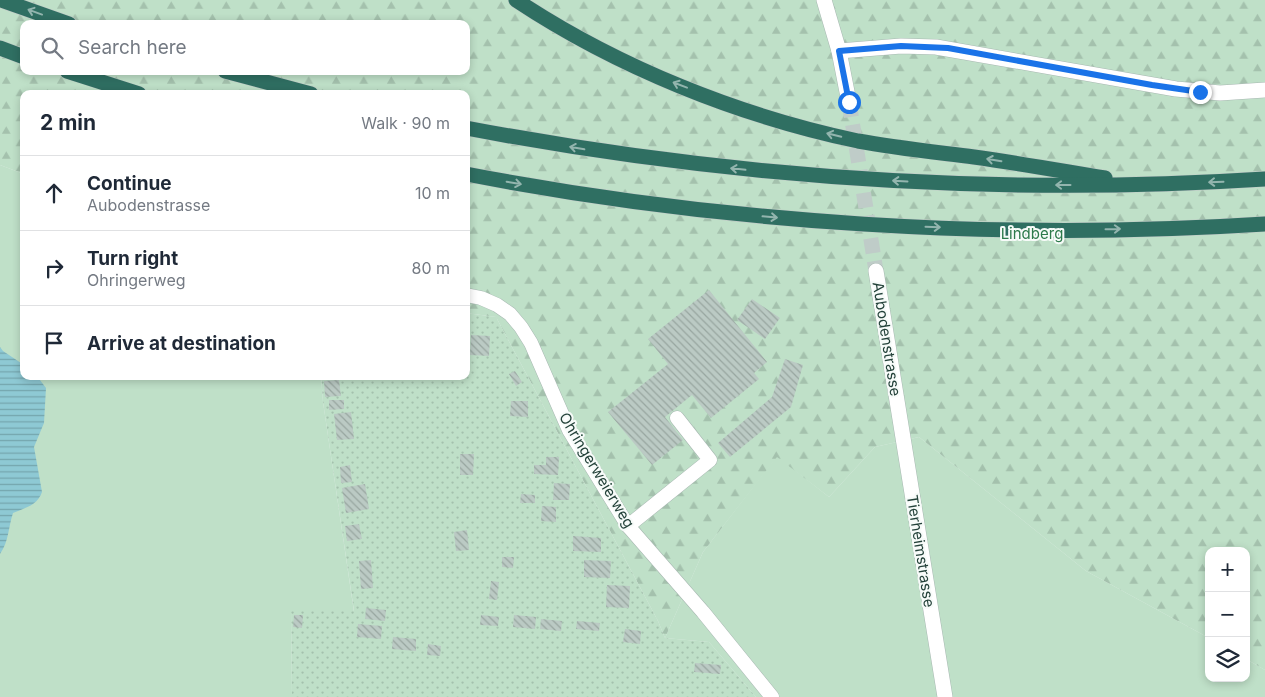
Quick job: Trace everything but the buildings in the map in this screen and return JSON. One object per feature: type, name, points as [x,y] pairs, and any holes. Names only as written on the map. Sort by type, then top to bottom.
[{"type":"highway","points":[[1,0],[58,20]]},
{"type":"highway","points":[[516,0],[565,30],[630,64],[712,98],[799,126],[857,140],[917,151],[974,157],[1146,184]]},
{"type":"highway","points":[[0,48],[20,56]]},
{"type":"highway","points":[[80,75],[127,90]]},
{"type":"highway","points":[[240,75],[296,90]]},
{"type":"highway","points":[[470,129],[629,156],[755,171],[819,176],[1004,185],[1146,184],[1265,179]]},
{"type":"highway","points":[[470,175],[551,190],[670,206],[835,222],[917,227],[1086,230],[1265,224]]},
{"type":"street","points":[[824,0],[839,51],[849,102]]},
{"type":"street","points":[[839,51],[901,46],[948,48],[1176,89],[1220,93],[1265,90]]},
{"type":"street","name":"Aubodenstrasse","points":[[876,271],[898,406]]},
{"type":"street","name":"Tierheimstrasse","points":[[898,406],[945,697]]},
{"type":"lane","name":"Ohringerweierweg","points":[[470,296],[497,305],[510,314],[521,327],[531,343],[570,430],[628,526],[772,697]]},
{"type":"lane","points":[[628,526],[710,460],[677,418]]},
{"type":"green space","name":"Lindberg","points":[[0,0],[1265,0],[1265,670],[1250,661],[1250,547],[1205,547],[1205,636],[1086,571],[919,437],[875,447],[829,497],[777,457],[703,552],[665,638],[658,621],[496,317],[470,314],[470,90],[20,90],[20,172],[0,165]]},
{"type":"green space","points":[[0,165],[20,172],[20,380],[321,380],[354,612],[291,611],[292,697],[0,697]]},
{"type":"green space","points":[[470,314],[496,317],[658,621],[665,638],[709,642],[756,697],[292,697],[291,610],[354,611],[321,380],[470,380]]},
{"type":"green space","points":[[919,437],[1086,571],[1205,636],[1205,682],[1250,682],[1250,661],[1265,670],[1265,697],[756,697],[709,642],[665,638],[703,552],[777,456],[829,497],[875,447]]},
{"type":"water","points":[[0,347],[20,362],[20,380],[40,380],[46,388],[44,423],[34,447],[42,492],[34,503],[13,513],[7,539],[0,554]]},
{"type":"tunnel","points":[[849,102],[876,271]]},
{"type":"route","points":[[849,102],[839,51],[901,46],[948,48],[1200,92]]}]
